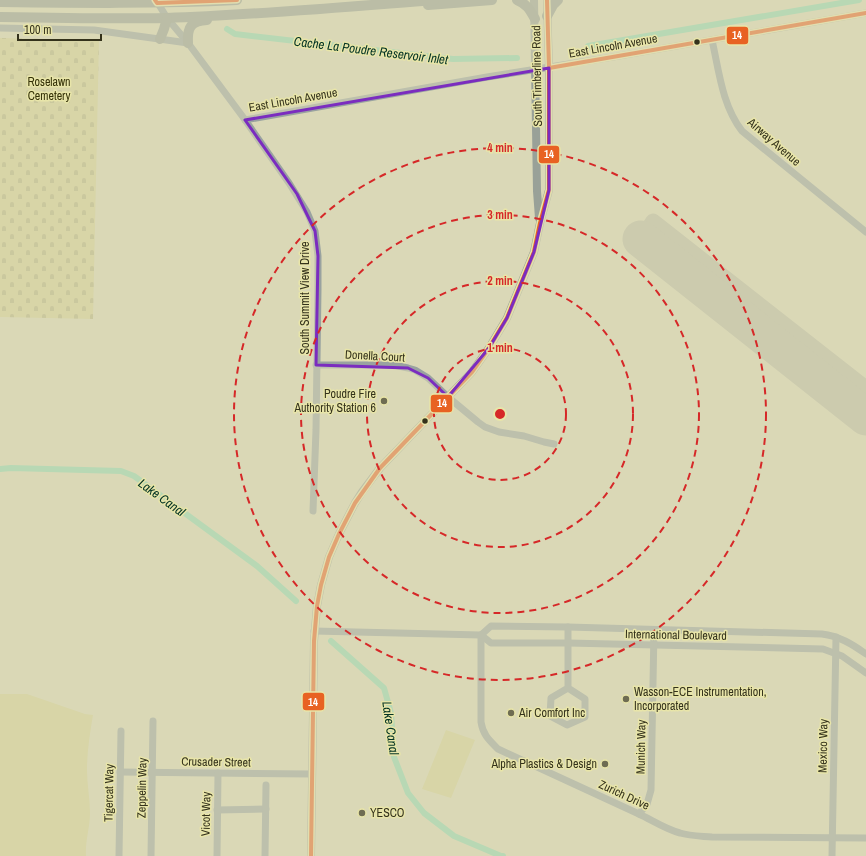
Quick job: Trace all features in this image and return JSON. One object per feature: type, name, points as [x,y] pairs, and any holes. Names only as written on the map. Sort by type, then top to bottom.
[{"type":"highway","points":[[0,2],[93,3],[237,0]]},
{"type":"highway","points":[[0,17],[166,18],[434,0]]},
{"type":"highway","points":[[382,4],[402,7],[492,0]]},
{"type":"highway","points":[[517,0],[528,6],[534,19]]},
{"type":"highway","points":[[547,16],[553,5],[558,0]]},
{"type":"highway","points":[[188,43],[189,28],[195,23],[202,20],[223,19],[242,14]]},
{"type":"highway","points":[[160,39],[164,30],[166,18]]},
{"type":"main road","name":"South Timberline Road","points":[[534,0],[537,191],[540,223]]},
{"type":"main road","name":"South Timberline Road","points":[[311,856],[314,631],[321,585],[339,534],[362,492],[380,468],[472,372],[489,348],[507,318],[534,252],[549,190],[549,68],[547,0]]},
{"type":"street","name":"South Summit View Drive","points":[[156,1],[166,18],[188,43],[297,194],[308,212],[315,231],[318,256],[316,430],[313,511]]},
{"type":"street","name":"East Lincoln Avenue","points":[[245,120],[487,77],[549,68],[866,13]]},
{"type":"street","points":[[0,28],[94,30],[188,43]]},
{"type":"street","name":"Airway Avenue","points":[[712,40],[724,92],[735,122],[742,131],[866,232]]},
{"type":"street","name":"Donella Court","points":[[316,365],[394,365],[415,370],[428,378],[448,397],[485,427],[499,432],[524,436],[554,444]]},
{"type":"street","name":"International Boulevard","points":[[314,631],[481,634],[491,626],[822,634],[836,637],[848,642],[866,654]]},
{"type":"street","points":[[568,627],[568,688]]},
{"type":"street","name":"Munich Way","points":[[639,814],[647,804],[651,790],[654,630]]},
{"type":"street","name":"International Boulevard","points":[[481,634],[491,643],[823,649],[842,656],[866,673]]},
{"type":"street","name":"Zurich Drive","points":[[481,634],[481,722],[487,738],[498,749],[679,833],[696,836],[866,838]]},
{"type":"street","name":"Mexico Way","points":[[832,856],[836,637]]},
{"type":"street","points":[[568,688],[585,699],[585,717],[567,725],[550,716],[550,698],[568,688]]},
{"type":"street","name":"Zeppelin Way","points":[[151,856],[153,721]]},
{"type":"street","name":"Tigercat Way","points":[[119,856],[121,731]]},
{"type":"street","name":"Crusader Street","points":[[120,772],[312,774]]},
{"type":"street","name":"Vicot Way","points":[[217,856],[218,773]]},
{"type":"street","points":[[265,856],[266,785]]},
{"type":"street","points":[[217,810],[266,809]]},
{"type":"highlighted area","points":[[549,68],[549,190],[534,252],[507,318],[489,348],[448,397],[428,378],[408,368],[316,365],[318,256],[315,231],[297,194],[245,120]]},
{"type":"green space","name":"Roselawn Cemetery","points":[[0,38],[99,40],[93,319],[0,317]]},
{"type":"green space","points":[[0,694],[27,694],[85,714],[93,715],[87,763],[90,813],[86,856],[0,856]]},
{"type":"green space","points":[[446,730],[475,740],[451,798],[422,789]]},
{"type":"waterway","name":"Cache La Poudre Reservoir Inlet","points":[[588,46],[859,0]]},
{"type":"waterway","name":"Cache La Poudre Reservoir Inlet","points":[[227,29],[235,34],[453,59],[517,58]]},
{"type":"waterway","name":"Lake Canal","points":[[0,469],[121,471],[134,476],[257,566],[296,601]]},
{"type":"waterway","name":"Lake Canal","points":[[331,641],[384,688],[391,713],[394,757],[408,793],[424,813],[454,836],[503,856]]},
{"type":"taxiway","points":[[641,239],[653,221],[866,388]]},
{"type":"runway","points":[[641,239],[866,417]]},
{"type":"transit line","name":"14","points":[[155,0],[157,3],[237,0]]},
{"type":"transit line","name":"14","points":[[311,856],[314,641],[317,606],[321,585],[329,557],[355,503],[380,468],[472,372],[489,348],[507,318],[534,252],[549,190],[549,68],[547,0]]},
{"type":"transit line","name":"14","points":[[549,68],[866,13]]},
{"type":"place","name":"Poudre Fire Authority Station 6","points":[[384,401]]},
{"type":"place","name":"Wasson-ECE Instrumentation, Incorporated","points":[[626,699]]},
{"type":"place","name":"Air Comfort Inc","points":[[511,713]]},
{"type":"place","name":"Alpha Plastics & Design","points":[[605,764]]},
{"type":"place","name":"YESCO","points":[[362,813]]}]
